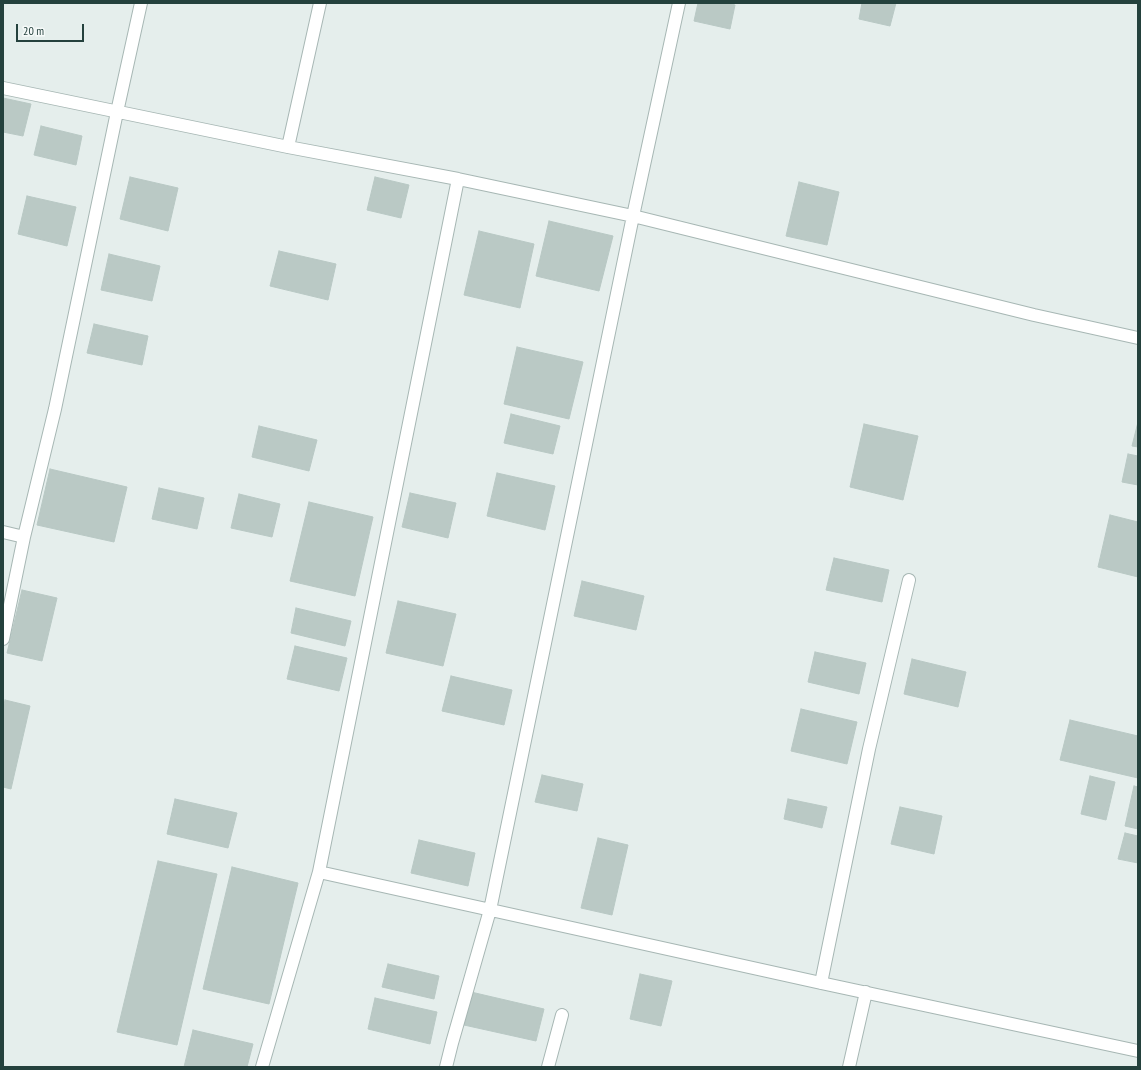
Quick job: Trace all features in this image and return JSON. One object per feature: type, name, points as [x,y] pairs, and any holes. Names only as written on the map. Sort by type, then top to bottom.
[{"type":"street","points":[[3,638],[24,537],[55,409],[141,3]]},
{"type":"street","points":[[288,147],[320,3]]},
{"type":"street","points":[[446,1067],[490,910],[633,216],[679,3]]},
{"type":"street","points":[[3,88],[288,147],[458,179],[633,216],[1011,309],[1138,338]]},
{"type":"street","points":[[262,1067],[319,872],[458,179]]},
{"type":"street","points":[[3,532],[24,537]]},
{"type":"street","points":[[821,983],[869,749],[909,580]]},
{"type":"street","points":[[319,872],[821,983],[1138,1051]]},
{"type":"street","points":[[849,1067],[866,992]]},
{"type":"street","points":[[548,1067],[562,1015]]},
{"type":"building","points":[[698,3],[728,3],[735,5],[730,29],[694,21]]},
{"type":"building","points":[[862,3],[896,3],[890,26],[859,19]]},
{"type":"building","points":[[3,98],[31,104],[23,136],[3,132]]},
{"type":"building","points":[[41,126],[82,136],[76,165],[34,155]]},
{"type":"building","points":[[130,177],[178,188],[168,231],[120,219]]},
{"type":"building","points":[[375,177],[409,185],[401,218],[367,210]]},
{"type":"building","points":[[799,182],[839,192],[827,245],[786,236]]},
{"type":"building","points":[[27,196],[76,207],[67,246],[18,234]]},
{"type":"building","points":[[549,221],[613,236],[599,291],[536,276]]},
{"type":"building","points":[[479,231],[534,244],[520,308],[464,295]]},
{"type":"building","points":[[279,251],[336,264],[328,300],[270,286]]},
{"type":"building","points":[[109,254],[160,266],[152,301],[101,290]]},
{"type":"building","points":[[94,324],[148,336],[142,365],[87,353]]},
{"type":"building","points":[[517,347],[583,362],[569,419],[504,404]]},
{"type":"building","points":[[511,414],[560,426],[553,454],[504,443]]},
{"type":"building","points":[[1138,422],[1138,447],[1132,446]]},
{"type":"building","points":[[864,424],[918,436],[903,500],[850,487]]},
{"type":"building","points":[[259,426],[317,440],[309,471],[252,457]]},
{"type":"building","points":[[1128,454],[1138,456],[1138,485],[1122,482]]},
{"type":"building","points":[[50,469],[127,487],[114,542],[37,525]]},
{"type":"building","points":[[497,473],[555,486],[545,530],[487,516]]},
{"type":"building","points":[[159,488],[204,498],[197,529],[152,519]]},
{"type":"building","points":[[410,493],[456,503],[448,538],[402,527]]},
{"type":"building","points":[[239,494],[280,504],[272,537],[231,528]]},
{"type":"building","points":[[309,502],[373,517],[355,596],[290,581]]},
{"type":"building","points":[[1110,515],[1138,522],[1138,577],[1098,567]]},
{"type":"building","points":[[834,558],[889,570],[882,602],[826,590]]},
{"type":"building","points":[[582,581],[644,596],[636,630],[574,616]]},
{"type":"building","points":[[22,590],[57,598],[42,661],[7,653]]},
{"type":"building","points":[[398,601],[456,614],[443,666],[386,653]]},
{"type":"building","points":[[296,608],[351,621],[345,646],[291,633]]},
{"type":"building","points":[[295,646],[347,658],[339,691],[287,679]]},
{"type":"building","points":[[815,652],[866,663],[859,694],[808,682]]},
{"type":"building","points":[[912,659],[966,672],[958,707],[904,694]]},
{"type":"building","points":[[451,676],[512,690],[504,725],[442,711]]},
{"type":"building","points":[[5,700],[30,706],[11,789],[3,787],[3,709]]},
{"type":"building","points":[[801,709],[857,722],[847,764],[791,751]]},
{"type":"building","points":[[1070,720],[1138,736],[1138,778],[1060,760]]},
{"type":"building","points":[[542,775],[583,784],[577,811],[535,802]]},
{"type":"building","points":[[1090,776],[1115,782],[1106,820],[1081,814]]},
{"type":"building","points":[[1134,786],[1138,787],[1138,829],[1125,826]]},
{"type":"building","points":[[175,799],[237,813],[228,848],[167,834]]},
{"type":"building","points":[[788,799],[827,807],[822,828],[784,819]]},
{"type":"building","points":[[900,807],[942,816],[934,854],[891,844]]},
{"type":"building","points":[[1125,833],[1138,836],[1138,863],[1118,859]]},
{"type":"building","points":[[598,838],[628,845],[612,915],[581,908]]},
{"type":"building","points":[[419,840],[475,853],[468,886],[411,873]]},
{"type":"building","points":[[158,861],[217,874],[177,1045],[117,1032]]},
{"type":"building","points":[[232,867],[298,883],[269,1004],[203,989]]},
{"type":"building","points":[[388,964],[439,976],[434,999],[382,987]]},
{"type":"building","points":[[640,974],[672,981],[661,1026],[630,1019]]},
{"type":"building","points":[[471,992],[544,1009],[536,1041],[464,1025]]},
{"type":"building","points":[[375,998],[437,1012],[430,1044],[368,1029]]},
{"type":"building","points":[[193,1030],[253,1044],[247,1067],[184,1067]]}]
